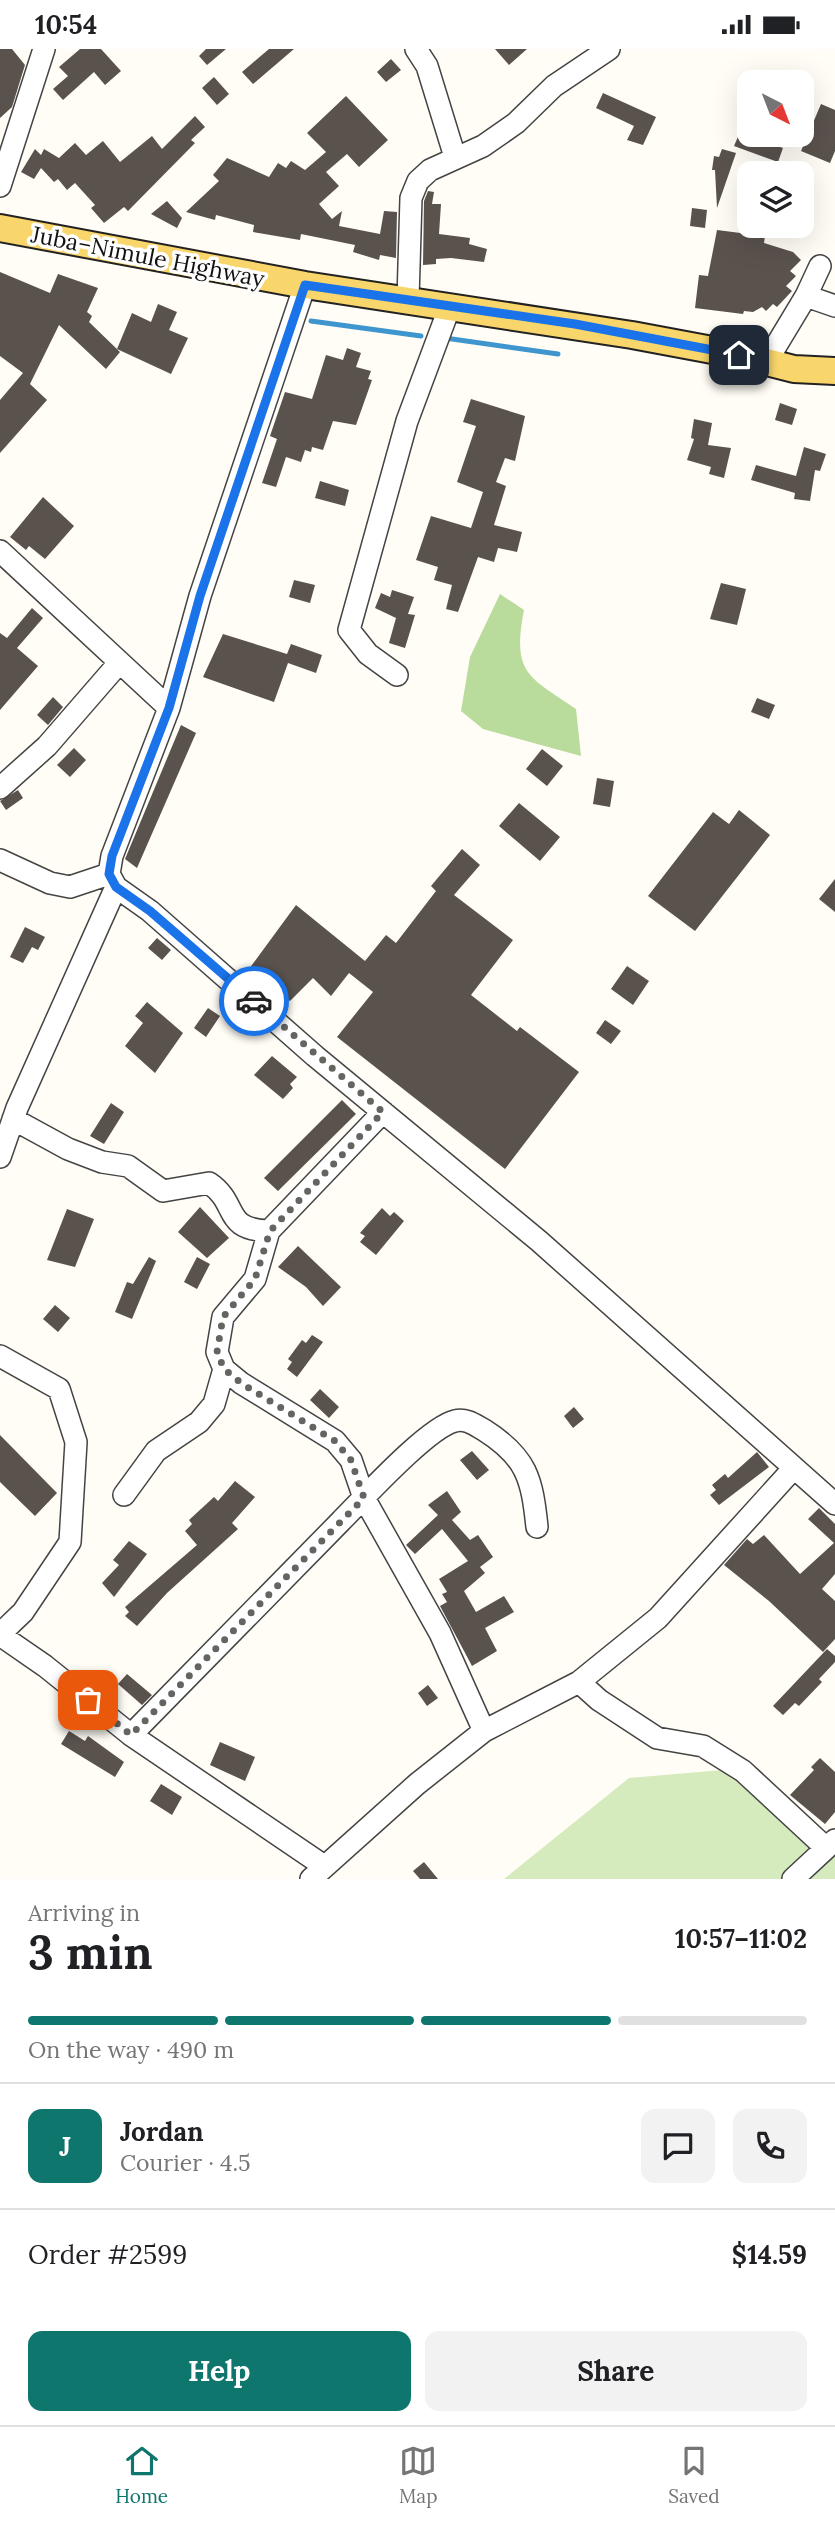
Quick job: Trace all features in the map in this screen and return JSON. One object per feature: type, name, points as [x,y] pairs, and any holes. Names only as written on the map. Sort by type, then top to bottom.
[{"type":"main road","name":"Juba–Nimule Highway","points":[[0,228],[305,285],[694,345],[765,364],[835,371]]},
{"type":"street","points":[[0,186],[44,49]]},
{"type":"street","points":[[416,49],[427,65],[455,156]]},
{"type":"street","points":[[408,299],[411,198],[418,181],[430,170],[455,156],[483,146],[516,123],[554,86],[609,49]]},
{"type":"street","points":[[765,364],[806,296],[820,266]]},
{"type":"street","points":[[0,1157],[10,1107],[113,881],[112,856],[169,708],[200,596],[305,285]]},
{"type":"street","points":[[806,296],[835,306]]},
{"type":"street","points":[[397,675],[356,643],[349,630],[407,421],[450,306]]},
{"type":"street","points":[[4,562],[169,708]]},
{"type":"street","points":[[4,776],[47,746],[119,663]]},
{"type":"street","points":[[0,859],[50,883],[70,887],[113,881],[180,936],[315,1056],[559,1258],[835,1504]]},
{"type":"street","points":[[10,1107],[68,1149],[102,1162],[128,1166],[163,1191],[209,1182],[216,1187],[240,1225],[247,1230],[270,1231]]},
{"type":"street","points":[[383,1112],[270,1231],[255,1279],[223,1317],[217,1352],[224,1369],[241,1383],[335,1441],[351,1460],[364,1498],[440,1633],[484,1731]]},
{"type":"street","points":[[0,1356],[59,1389],[76,1442],[70,1542],[23,1612],[0,1634],[45,1666],[131,1735],[317,1872],[417,1784],[484,1731],[579,1682],[658,1618],[793,1469]]},
{"type":"street","points":[[124,1495],[156,1451],[199,1422],[214,1404],[224,1369]]},
{"type":"street","points":[[131,1735],[393,1468],[444,1425],[457,1420],[469,1421],[500,1441],[524,1465],[533,1487],[537,1527]]},
{"type":"street","points":[[579,1682],[599,1700],[657,1738],[703,1746],[743,1771],[830,1844],[793,1879]]},
{"type":"green space","points":[[500,594],[524,610],[520,647],[527,671],[535,680],[576,709],[581,756],[483,729],[461,711],[470,657]]},
{"type":"green space","points":[[734,1769],[835,1843],[835,1879],[504,1879],[629,1778]]},
{"type":"building","points":[[0,49],[12,49],[25,65],[12,107],[0,118]]},
{"type":"building","points":[[80,49],[101,49],[121,71],[105,85],[94,72],[63,100],[53,89],[68,76],[59,67]]},
{"type":"building","points":[[206,49],[226,49],[207,65],[199,56]]},
{"type":"building","points":[[269,49],[294,49],[253,84],[242,72]]},
{"type":"building","points":[[495,49],[527,49],[509,65]]},
{"type":"building","points":[[391,59],[401,70],[386,82],[377,72]]},
{"type":"building","points":[[214,77],[229,94],[217,105],[202,88]]},
{"type":"building","points":[[603,93],[656,117],[643,145],[627,140],[634,126],[596,108]]},
{"type":"building","points":[[346,96],[388,140],[359,167],[347,154],[326,172],[339,186],[319,204],[332,219],[342,211],[339,226],[380,234],[384,211],[397,212],[396,258],[380,255],[379,260],[353,252],[355,245],[301,234],[300,240],[253,232],[254,225],[216,215],[215,220],[186,212],[219,181],[213,175],[227,158],[269,177],[278,163],[286,168],[291,161],[305,170],[326,152],[307,133]]},
{"type":"building","points":[[821,104],[835,110],[835,151],[830,163],[801,151],[803,147],[814,147],[814,120]]},
{"type":"building","points":[[195,116],[205,127],[191,140],[195,143],[128,211],[124,207],[104,223],[91,208],[95,205],[75,183],[67,190],[58,179],[54,182],[41,168],[34,179],[21,172],[35,149],[41,155],[44,149],[59,158],[75,143],[86,155],[103,141],[120,162],[152,136],[162,149]]},
{"type":"building","points":[[737,139],[737,147],[783,148],[778,161],[775,161],[734,146]]},
{"type":"building","points":[[722,149],[736,153],[717,208],[715,170],[712,170],[714,156],[719,157]]},
{"type":"building","points":[[428,191],[434,192],[432,204],[441,204],[439,234],[470,238],[469,244],[487,249],[484,262],[451,258],[436,259],[436,264],[423,265],[424,201]]},
{"type":"building","points":[[167,201],[182,218],[177,228],[151,214]]},
{"type":"building","points":[[692,208],[707,210],[705,228],[690,226]]},
{"type":"building","points":[[717,230],[737,232],[737,238],[765,238],[764,243],[793,252],[801,260],[790,271],[796,276],[786,286],[792,291],[777,307],[773,304],[766,311],[762,307],[753,312],[744,311],[743,314],[695,308],[699,275],[708,276]]},
{"type":"building","points":[[0,272],[50,293],[58,274],[98,288],[87,312],[92,316],[89,322],[120,352],[106,369],[59,325],[30,384],[47,400],[0,453],[0,400],[23,373],[0,356]]},
{"type":"building","points":[[158,304],[177,312],[169,330],[188,338],[171,374],[117,349],[132,313],[151,322]]},
{"type":"building","points":[[347,348],[361,353],[356,367],[371,371],[368,379],[372,380],[356,425],[333,421],[323,450],[312,447],[311,452],[305,450],[301,462],[286,457],[276,487],[262,483],[277,439],[270,436],[285,392],[312,399],[326,355],[343,360]]},
{"type":"building","points":[[471,399],[525,416],[515,461],[505,458],[496,482],[506,486],[494,525],[522,532],[517,552],[498,548],[494,562],[478,557],[458,612],[446,609],[452,585],[434,580],[438,567],[416,560],[431,516],[471,528],[483,492],[457,482],[476,426],[463,422]]},
{"type":"building","points":[[780,403],[797,409],[792,425],[775,420]]},
{"type":"building","points":[[694,419],[712,423],[708,445],[731,448],[724,478],[709,474],[711,467],[687,460],[694,439],[691,438]]},
{"type":"building","points":[[804,447],[826,454],[820,471],[815,470],[810,501],[794,499],[795,493],[751,480],[756,465],[796,476]]},
{"type":"building","points":[[320,481],[349,490],[345,506],[315,498]]},
{"type":"building","points":[[43,497],[74,526],[45,559],[29,546],[26,550],[10,537]]},
{"type":"building","points":[[294,580],[315,585],[310,603],[289,597]]},
{"type":"building","points":[[721,583],[746,589],[737,625],[710,619]]},
{"type":"building","points":[[392,590],[414,597],[408,614],[415,615],[405,648],[389,643],[396,618],[375,608],[381,593],[390,597]]},
{"type":"building","points":[[32,608],[43,618],[17,648],[38,666],[0,710],[0,633],[7,638]]},
{"type":"building","points":[[223,634],[287,654],[291,644],[322,655],[316,673],[288,663],[274,702],[203,677]]},
{"type":"building","points":[[53,697],[63,707],[48,725],[37,715]]},
{"type":"building","points":[[757,698],[775,705],[769,719],[751,712]]},
{"type":"building","points":[[181,725],[196,733],[137,868],[125,859]]},
{"type":"building","points":[[74,748],[86,760],[70,777],[57,765]]},
{"type":"building","points":[[542,749],[563,766],[547,786],[526,769]]},
{"type":"building","points":[[597,778],[614,781],[610,807],[593,804]]},
{"type":"building","points":[[18,790],[23,798],[6,810],[0,801]]},
{"type":"building","points":[[519,803],[560,837],[540,861],[499,826]]},
{"type":"building","points":[[739,810],[770,835],[695,931],[648,896],[713,812],[729,824]]},
{"type":"building","points":[[462,849],[480,865],[454,895],[513,940],[471,995],[517,1031],[520,1027],[579,1072],[505,1169],[337,1037],[373,992],[349,973],[331,996],[313,978],[290,1001],[249,969],[296,905],[365,961],[386,935],[396,943],[436,891],[431,886]]},
{"type":"building","points":[[835,879],[835,912],[819,899]]},
{"type":"building","points":[[25,927],[45,937],[38,950],[32,947],[23,963],[10,957]]},
{"type":"building","points":[[157,938],[171,950],[162,960],[148,948]]},
{"type":"building","points":[[627,966],[649,981],[633,1005],[611,989]]},
{"type":"building","points":[[147,1002],[183,1033],[155,1073],[125,1046],[143,1023],[135,1016]]},
{"type":"building","points":[[208,1008],[220,1016],[206,1037],[194,1028]]},
{"type":"building","points":[[605,1020],[621,1031],[611,1044],[596,1033]]},
{"type":"building","points":[[272,1056],[297,1077],[290,1084],[293,1088],[283,1099],[254,1075]]},
{"type":"building","points":[[342,1100],[356,1114],[278,1191],[264,1178]]},
{"type":"building","points":[[111,1103],[124,1112],[104,1144],[90,1136]]},
{"type":"building","points":[[200,1207],[229,1238],[207,1258],[178,1232]]},
{"type":"building","points":[[382,1208],[390,1216],[394,1212],[404,1221],[376,1255],[360,1242],[365,1236],[360,1233]]},
{"type":"building","points":[[67,1209],[94,1219],[75,1267],[47,1260]]},
{"type":"building","points":[[298,1246],[341,1287],[323,1306],[306,1287],[278,1267]]},
{"type":"building","points":[[149,1257],[156,1261],[132,1319],[115,1312],[127,1282],[133,1284]]},
{"type":"building","points":[[197,1257],[210,1264],[197,1289],[184,1282]]},
{"type":"building","points":[[55,1305],[70,1318],[58,1332],[43,1319]]},
{"type":"building","points":[[312,1335],[323,1342],[297,1377],[287,1369],[292,1362],[288,1359],[302,1340],[306,1343]]},
{"type":"building","points":[[320,1389],[339,1407],[329,1418],[310,1400]]},
{"type":"building","points":[[574,1407],[584,1419],[573,1428],[564,1416]]},
{"type":"building","points":[[0,1435],[57,1493],[35,1516],[0,1482]]},
{"type":"building","points":[[472,1451],[489,1470],[477,1480],[460,1460]]},
{"type":"building","points":[[757,1452],[769,1467],[719,1505],[710,1495],[716,1490],[712,1485],[725,1474],[728,1478]]},
{"type":"building","points":[[235,1481],[255,1497],[232,1523],[238,1529],[167,1593],[137,1626],[125,1616],[129,1612],[125,1607],[197,1545],[185,1531],[192,1524],[189,1520],[214,1497],[218,1501]]},
{"type":"building","points":[[447,1491],[461,1512],[452,1520],[470,1540],[478,1535],[493,1557],[480,1567],[485,1573],[464,1591],[476,1612],[504,1596],[514,1612],[485,1628],[497,1651],[472,1666],[440,1606],[447,1602],[442,1594],[447,1592],[439,1579],[468,1561],[442,1529],[415,1554],[406,1545],[438,1515],[428,1505]]},
{"type":"building","points":[[819,1508],[835,1524],[835,1574],[822,1589],[835,1601],[835,1639],[823,1652],[769,1601],[724,1565],[747,1539],[753,1544],[764,1535],[800,1574],[834,1543],[808,1519]]},
{"type":"building","points":[[129,1541],[147,1554],[114,1597],[102,1583],[119,1565],[113,1560]]},
{"type":"building","points":[[827,1649],[835,1656],[835,1662],[819,1679],[822,1682],[799,1706],[795,1703],[783,1715],[773,1706]]},
{"type":"building","points":[[127,1674],[152,1695],[142,1705],[118,1684]]},
{"type":"building","points":[[428,1685],[438,1698],[427,1706],[418,1693]]},
{"type":"building","points":[[69,1731],[85,1741],[88,1736],[124,1762],[115,1777],[61,1744]]},
{"type":"building","points":[[220,1742],[255,1757],[245,1781],[210,1765]]},
{"type":"building","points":[[820,1758],[835,1772],[835,1812],[825,1824],[790,1795],[814,1770],[811,1767]]},
{"type":"building","points":[[161,1784],[182,1797],[172,1815],[150,1801]]},
{"type":"building","points":[[424,1862],[438,1879],[420,1879],[413,1871]]},
{"type":"waterway","points":[[311,321],[421,336]]},
{"type":"waterway","points":[[445,338],[558,354]]},
{"type":"way so far","points":[[88,1700],[131,1735],[364,1498],[351,1460],[335,1441],[241,1383],[224,1369],[217,1352],[218,1333],[223,1317],[255,1279],[270,1231],[280,1216],[383,1112],[254,1001]]},
{"type":"route","points":[[254,1001],[150,911],[116,887],[109,874],[112,856],[169,708],[200,596],[305,285],[575,324],[739,355]]}]
